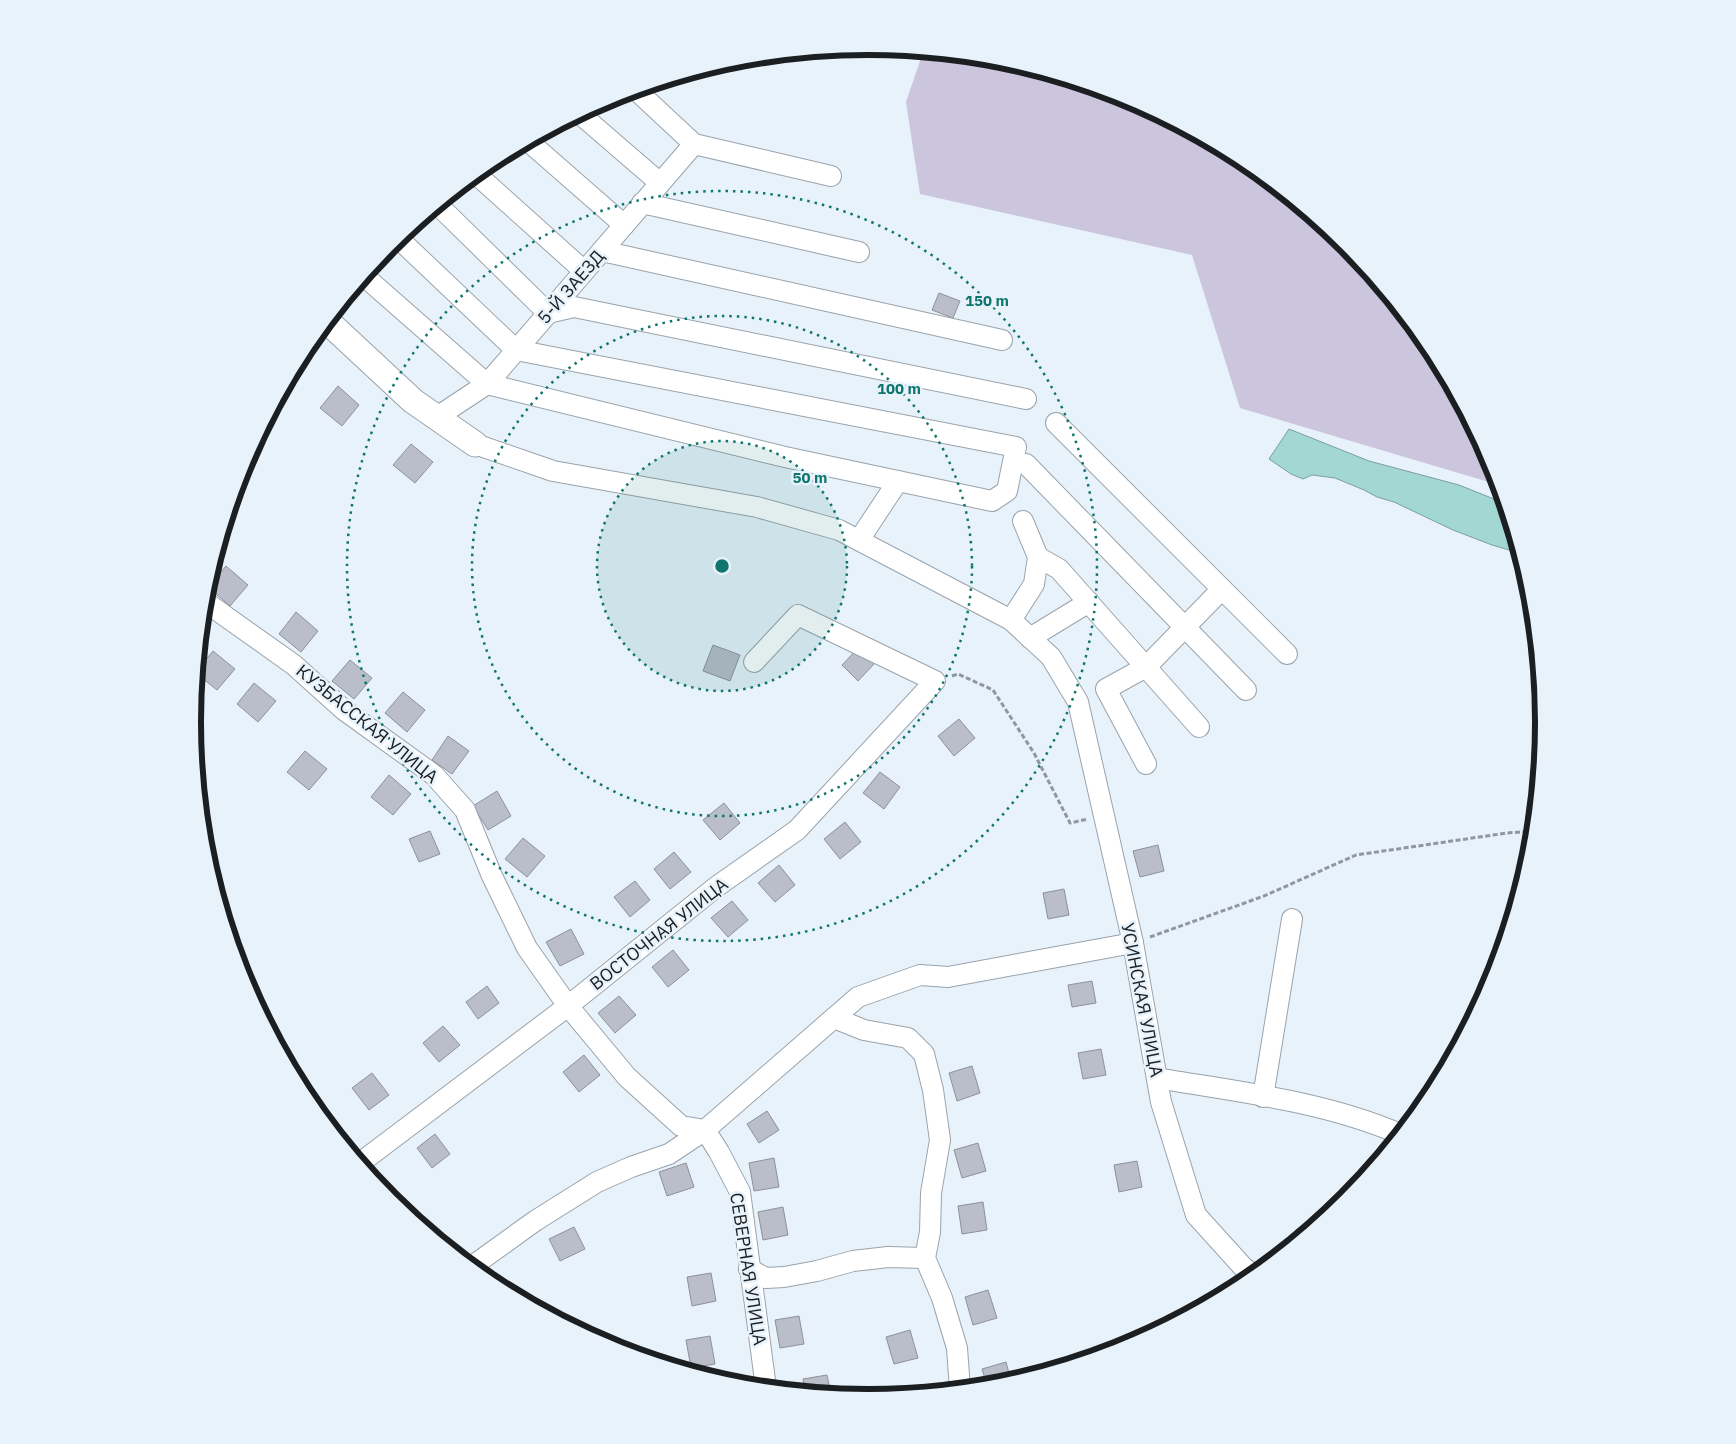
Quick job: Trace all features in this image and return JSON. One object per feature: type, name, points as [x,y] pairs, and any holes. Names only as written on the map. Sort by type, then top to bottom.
[{"type":"main road","points":[[332,326],[413,401],[475,444]]},
{"type":"street","points":[[641,95],[694,144],[831,176]]},
{"type":"street","points":[[585,119],[660,183]]},
{"type":"street","name":"5-Й ЗАЕЗД","points":[[437,417],[487,384],[694,144]]},
{"type":"street","points":[[533,145],[624,225]]},
{"type":"street","points":[[481,179],[584,271]]},
{"type":"street","points":[[642,203],[859,252]]},
{"type":"street","points":[[442,209],[548,312],[574,307],[1026,399]]},
{"type":"street","points":[[369,280],[487,384],[785,457],[992,502],[1007,491],[1016,447],[516,350],[403,243]]},
{"type":"street","points":[[602,251],[1002,340]]},
{"type":"street","points":[[1056,423],[1287,654]]},
{"type":"street","name":"УСИНСКАЯ УЛИЦА","points":[[475,444],[553,471],[757,507],[839,530],[1011,620],[1051,657],[1078,702],[1133,943],[1161,1102],[1196,1214],[1248,1270]]},
{"type":"street","points":[[1026,464],[1246,690]]},
{"type":"street","points":[[859,540],[898,481]]},
{"type":"street","points":[[1011,620],[1034,584],[1038,557],[1023,521]]},
{"type":"street","points":[[1038,557],[1059,569],[1200,727]]},
{"type":"street","points":[[1146,764],[1106,689],[1146,667],[1222,589]]},
{"type":"street","points":[[1030,638],[1089,602]]},
{"type":"street","name":"КУЗБАССКАЯ УЛИЦА","points":[[212,606],[294,665],[344,710],[434,775],[465,810],[492,876],[527,948],[568,1006],[627,1077],[681,1126],[705,1130]]},
{"type":"street","points":[[754,662],[798,615],[935,681]]},
{"type":"street","name":"ВОСТОЧНАЯ УЛИЦА","points":[[365,1159],[568,1006],[716,887],[797,830],[935,681]]},
{"type":"street","points":[[1263,1097],[1292,919]]},
{"type":"street","points":[[477,1262],[536,1221],[597,1182],[631,1167],[669,1154],[705,1130],[858,997],[920,975],[948,977],[1133,943]]},
{"type":"street","points":[[834,1018],[864,1030],[908,1038],[924,1054],[933,1090],[940,1140],[931,1193],[930,1232],[925,1258],[942,1298],[957,1348],[960,1382]]},
{"type":"street","points":[[1157,1078],[1296,1102],[1376,1124],[1394,1132]]},
{"type":"street","name":"СЕВЕРНАЯ УЛИЦА","points":[[705,1130],[740,1192],[765,1380]]},
{"type":"street","points":[[749,1269],[766,1278],[784,1277],[817,1272],[853,1261],[888,1257],[925,1258]]},
{"type":"path","points":[[935,681],[958,674],[993,690],[1034,754],[1070,823],[1103,816]]},
{"type":"path","points":[[1133,943],[1264,896],[1356,855],[1507,832],[1525,831]]},
{"type":"shaded area","points":[[921,57],[998,68],[1082,90],[1123,106],[1202,144],[1239,167],[1274,193],[1340,250],[1397,316],[1423,351],[1446,389],[1466,427],[1490,482],[1240,408],[1192,255],[920,194],[906,102]]},
{"type":"shaded area","points":[[1289,429],[1369,461],[1459,485],[1497,500],[1512,551],[1453,530],[1394,502],[1377,497],[1335,478],[1312,475],[1303,479],[1291,474],[1269,459]]},
{"type":"building","points":[[939,293],[960,301],[953,318],[932,310]]},
{"type":"building","points":[[338,386],[359,405],[342,426],[320,408]]},
{"type":"building","points":[[411,444],[433,462],[415,483],[393,465]]},
{"type":"building","points":[[226,566],[248,585],[230,606],[214,592],[218,576]]},
{"type":"building","points":[[296,612],[318,631],[301,652],[279,634]]},
{"type":"building","points":[[713,645],[740,655],[730,681],[703,671]]},
{"type":"building","points":[[859,647],[875,663],[858,681],[842,665]]},
{"type":"building","points":[[213,651],[235,669],[217,690],[202,678],[204,662]]},
{"type":"building","points":[[350,660],[372,678],[354,699],[332,681]]},
{"type":"building","points":[[254,683],[276,701],[258,722],[237,704]]},
{"type":"building","points":[[403,692],[425,710],[407,732],[385,713]]},
{"type":"building","points":[[959,719],[975,738],[954,756],[938,736]]},
{"type":"building","points":[[448,736],[469,751],[452,774],[432,760]]},
{"type":"building","points":[[305,751],[327,769],[309,790],[287,772]]},
{"type":"building","points":[[880,772],[900,787],[884,809],[863,793]]},
{"type":"building","points":[[389,775],[411,794],[393,815],[371,797]]},
{"type":"building","points":[[497,791],[511,816],[488,830],[473,806]]},
{"type":"building","points":[[724,803],[740,823],[720,840],[703,820]]},
{"type":"building","points":[[845,822],[861,842],[840,859],[824,839]]},
{"type":"building","points":[[430,831],[440,854],[419,862],[409,839]]},
{"type":"building","points":[[523,838],[545,856],[527,877],[505,859]]},
{"type":"building","points":[[1158,845],[1164,871],[1140,877],[1133,851]]},
{"type":"building","points":[[674,852],[691,872],[670,889],[654,869]]},
{"type":"building","points":[[779,865],[795,885],[775,902],[758,883]]},
{"type":"building","points":[[635,881],[650,900],[630,917],[614,897]]},
{"type":"building","points":[[1064,889],[1069,915],[1048,919],[1043,893]]},
{"type":"building","points":[[732,901],[748,920],[728,937],[711,918]]},
{"type":"building","points":[[571,929],[584,954],[560,966],[546,942]]},
{"type":"building","points":[[673,950],[689,970],[668,987],[652,967]]},
{"type":"building","points":[[1092,981],[1096,1003],[1072,1007],[1068,985]]},
{"type":"building","points":[[487,986],[499,1003],[478,1019],[466,1002]]},
{"type":"building","points":[[619,996],[636,1015],[615,1033],[598,1013]]},
{"type":"building","points":[[443,1026],[460,1045],[439,1062],[423,1043]]},
{"type":"building","points":[[1101,1049],[1106,1075],[1083,1079],[1078,1053]]},
{"type":"building","points":[[584,1055],[600,1075],[579,1092],[563,1072]]},
{"type":"building","points":[[972,1066],[980,1093],[957,1101],[949,1073]]},
{"type":"building","points":[[372,1073],[389,1095],[369,1110],[352,1088]]},
{"type":"building","points":[[767,1111],[779,1130],[759,1143],[747,1124]]},
{"type":"building","points":[[435,1134],[450,1154],[432,1168],[417,1148]]},
{"type":"building","points":[[978,1143],[986,1171],[962,1178],[954,1150]]},
{"type":"building","points":[[774,1158],[779,1187],[754,1191],[749,1163]]},
{"type":"building","points":[[1137,1161],[1142,1187],[1119,1192],[1114,1165]]},
{"type":"building","points":[[686,1163],[694,1187],[667,1196],[659,1172]]},
{"type":"building","points":[[983,1202],[987,1230],[962,1234],[958,1206]]},
{"type":"building","points":[[783,1207],[788,1235],[763,1240],[758,1212]]},
{"type":"building","points":[[574,1227],[585,1249],[560,1261],[549,1239]]},
{"type":"building","points":[[711,1273],[716,1301],[692,1306],[687,1277]]},
{"type":"building","points":[[988,1290],[997,1318],[973,1325],[965,1297]]},
{"type":"building","points":[[799,1316],[804,1344],[780,1348],[775,1320]]},
{"type":"building","points":[[910,1330],[918,1358],[894,1364],[886,1337]]},
{"type":"building","points":[[710,1336],[715,1364],[698,1367],[690,1365],[686,1340]]},
{"type":"building","points":[[1006,1362],[1009,1373],[985,1378],[982,1369]]},
{"type":"building","points":[[827,1375],[830,1388],[804,1386],[803,1379]]}]
